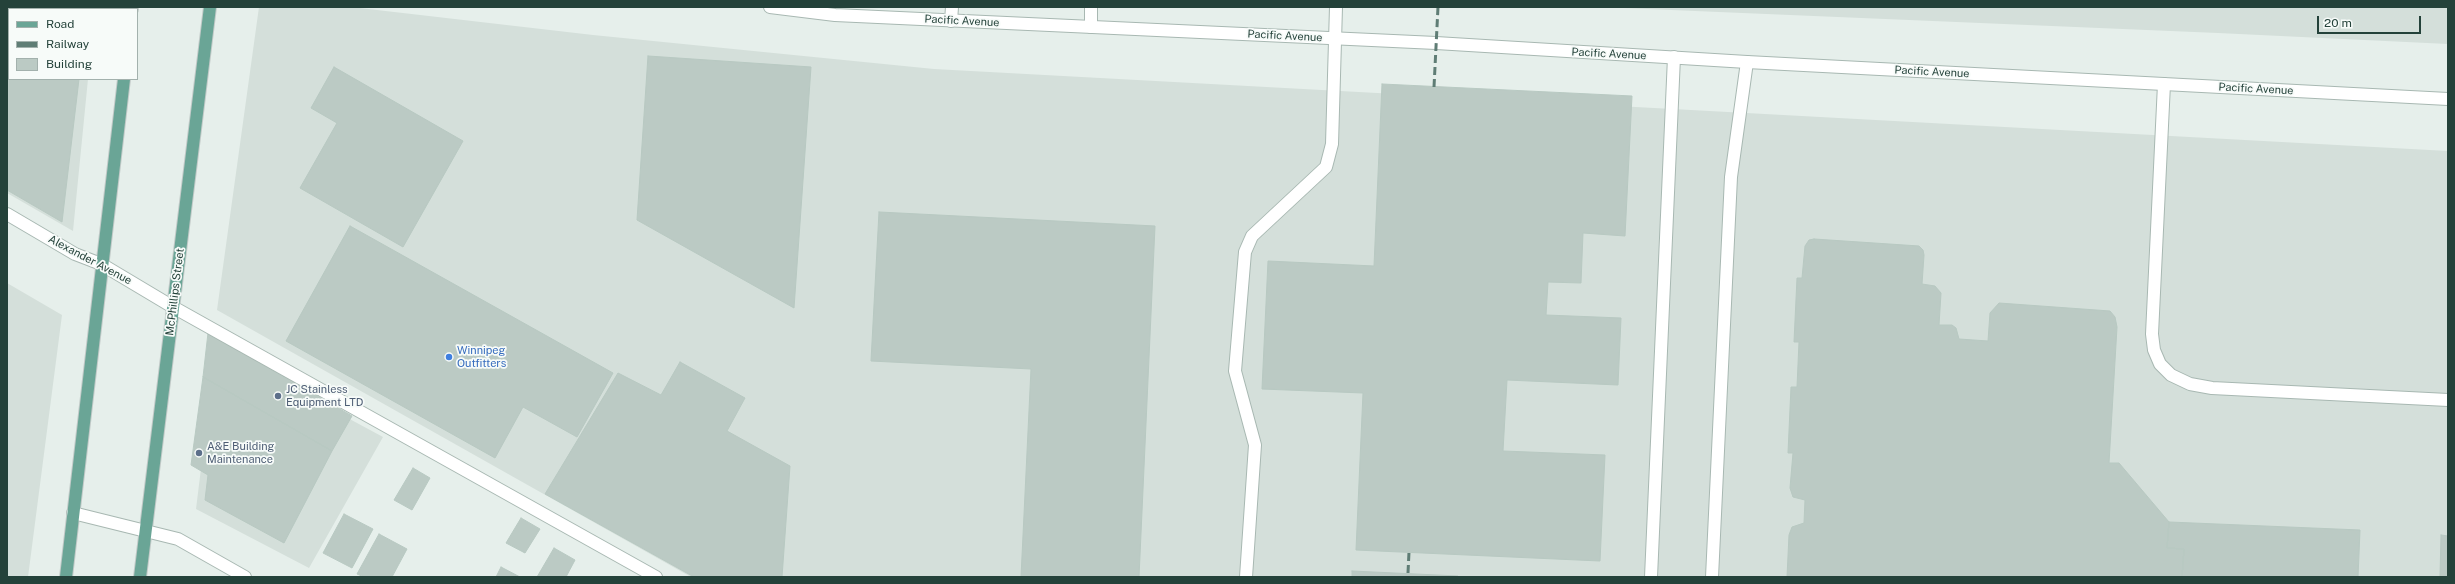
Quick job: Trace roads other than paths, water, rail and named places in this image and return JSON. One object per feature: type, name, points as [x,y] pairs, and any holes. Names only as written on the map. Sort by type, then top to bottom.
[{"type":"main road","name":"McPhillips Street","points":[[140,577],[210,7]]},
{"type":"main road","points":[[66,577],[101,264],[124,80]]},
{"type":"street","name":"Pacific Avenue","points":[[770,7],[835,15],[1334,38],[1747,62],[2448,99]]},
{"type":"street","points":[[951,21],[952,7]]},
{"type":"street","points":[[1091,27],[1092,7]]},
{"type":"street","points":[[1246,577],[1255,445],[1235,371],[1245,252],[1252,236],[1326,167],[1332,144],[1336,7]]},
{"type":"street","points":[[1651,577],[1674,57]]},
{"type":"street","points":[[1712,577],[1730,177],[1747,62]]},
{"type":"street","points":[[2164,84],[2152,334],[2154,350],[2160,364],[2171,375],[2190,384],[2212,388],[2448,400]]},
{"type":"street","name":"Alexander Avenue","points":[[7,214],[75,254],[101,264],[173,307],[656,577]]},
{"type":"street","points":[[74,514],[178,539],[245,577]]},
{"type":"railway","points":[[1434,87],[1438,7]]},
{"type":"railway","points":[[1408,573],[1409,552]]},
{"type":"place","name":"Winnipeg Outfitters","points":[[449,357]]},
{"type":"place","name":"JC Stainless Equipment LTD","points":[[278,396]]},
{"type":"place","name":"A&E Building Maintenance","points":[[199,453]]}]
